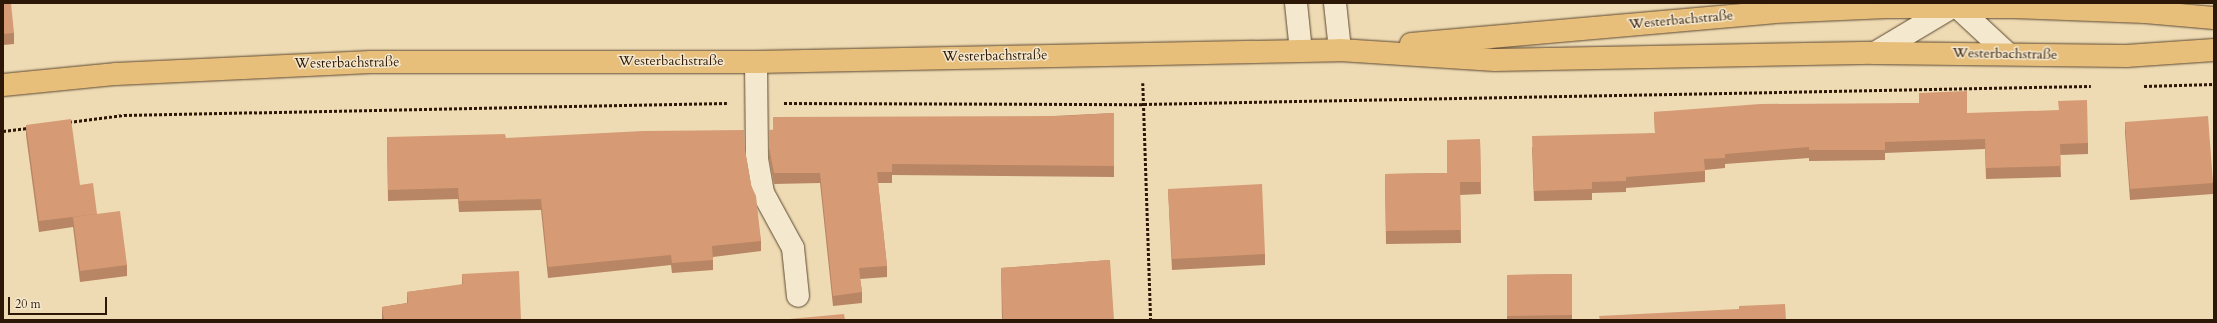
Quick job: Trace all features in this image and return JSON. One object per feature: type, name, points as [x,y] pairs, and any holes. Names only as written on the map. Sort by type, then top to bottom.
[{"type":"main road","name":"Westerbachstraße","points":[[3,85],[116,74],[295,64],[756,62],[1142,52],[1340,50],[1774,12],[1956,4],[2201,13]]},
{"type":"main road","name":"Westerbachstraße","points":[[1340,50],[1495,60],[1875,52],[2126,56],[2214,50]]},
{"type":"street","points":[[1296,3],[1301,51]]},
{"type":"street","points":[[1336,3],[1340,50]]},
{"type":"street","points":[[1774,12],[1808,3]]},
{"type":"street","points":[[2121,3],[2145,12]]},
{"type":"street","points":[[1875,52],[1956,4],[2008,54]]},
{"type":"street","points":[[756,62],[757,159],[763,193],[793,248],[798,296]]},
{"type":"path","points":[[1142,52],[1151,320]]},
{"type":"path","points":[[2142,86],[2214,84]]},
{"type":"path","points":[[64,123],[124,115],[757,103],[1144,104],[2094,86]]},
{"type":"path","points":[[3,131],[33,127]]},
{"type":"building","points":[[3,3],[11,3],[14,33],[3,34]]},
{"type":"building","points":[[1967,91],[1967,113],[2059,110],[2058,101],[2087,100],[2088,143],[2060,144],[2061,166],[1986,168],[1985,139],[1885,142],[1885,150],[1809,150],[1809,147],[1725,154],[1725,158],[1704,159],[1705,171],[1626,177],[1626,181],[1592,182],[1592,189],[1534,191],[1532,136],[1655,133],[1654,112],[1760,104],[1919,103],[1919,93]]},
{"type":"building","points":[[1114,113],[1114,166],[892,164],[892,172],[877,172],[887,266],[859,268],[862,292],[833,296],[820,173],[774,173],[769,147],[769,130],[773,130],[773,117],[1062,116]]},
{"type":"building","points":[[2208,116],[2213,183],[2130,189],[2125,122]]},
{"type":"building","points":[[71,119],[80,185],[93,183],[97,214],[39,221],[26,125]]},
{"type":"building","points":[[744,130],[745,150],[751,185],[756,196],[761,241],[712,246],[713,260],[672,263],[671,255],[548,267],[541,199],[459,201],[458,188],[388,190],[387,137],[505,134],[506,138],[643,131]]},
{"type":"building","points":[[1480,139],[1481,182],[1460,182],[1461,230],[1386,231],[1385,174],[1447,173],[1447,140]]},
{"type":"building","points":[[1262,184],[1265,254],[1172,259],[1168,189]]},
{"type":"building","points":[[120,211],[127,265],[80,271],[73,217]]},
{"type":"building","points":[[1110,260],[1114,320],[996,320],[1003,319],[1001,268]]},
{"type":"building","points":[[519,271],[521,320],[384,320],[382,307],[408,303],[407,292],[463,284],[462,274]]},
{"type":"building","points":[[1572,274],[1572,315],[1507,316],[1507,275]]},
{"type":"building","points":[[1785,304],[1786,320],[1600,320],[1599,316],[1739,309],[1739,306]]},
{"type":"building","points":[[844,314],[845,320],[789,320],[789,319]]}]
